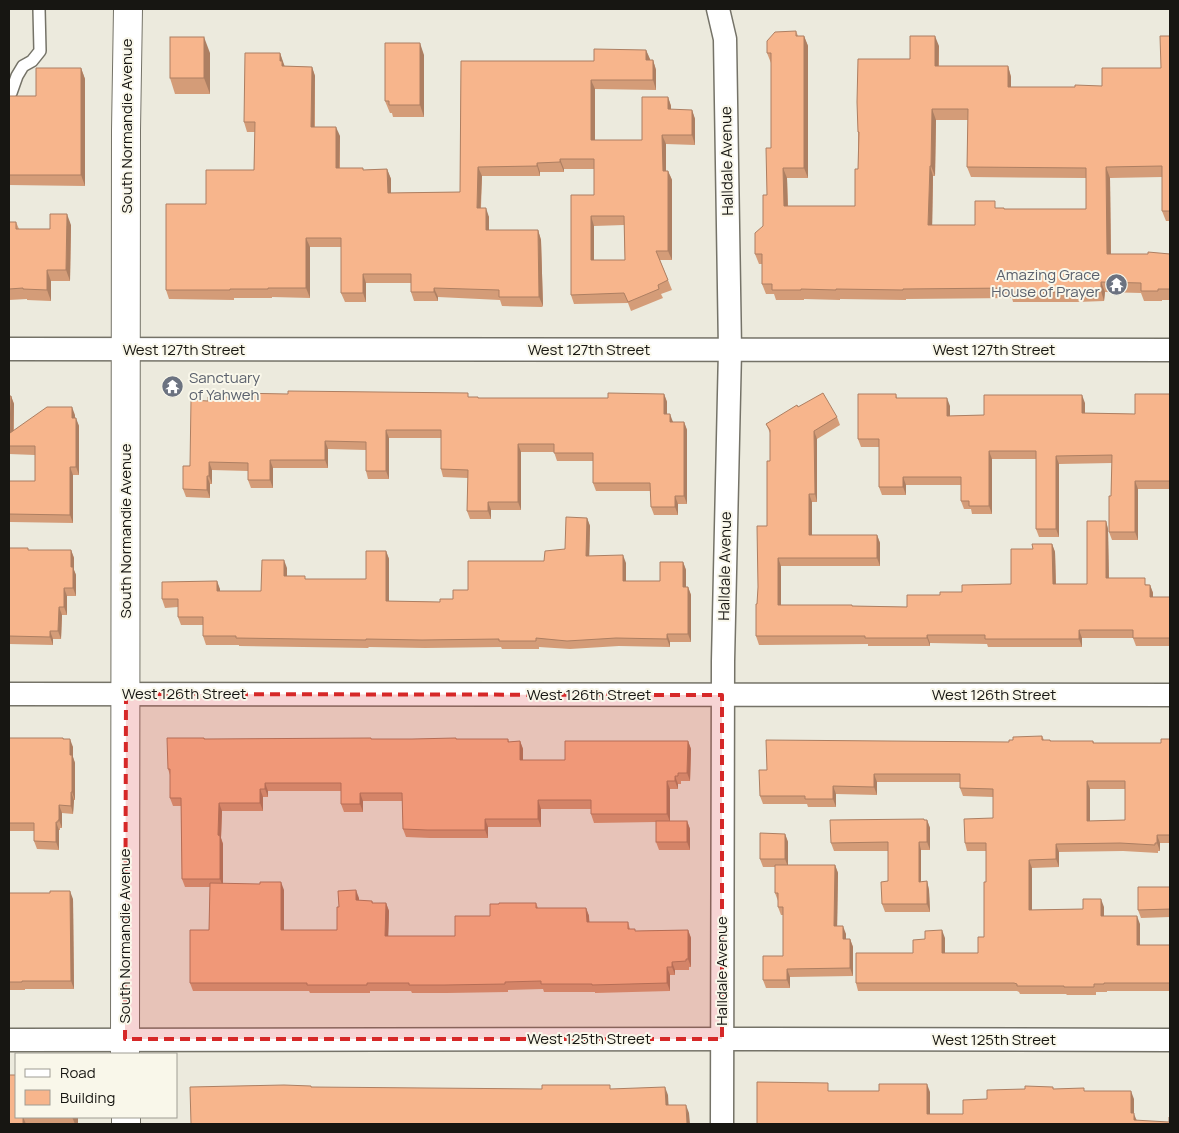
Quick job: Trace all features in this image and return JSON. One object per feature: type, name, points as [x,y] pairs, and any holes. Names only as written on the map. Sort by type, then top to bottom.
[{"type":"main road","name":"South Normandie Avenue","points":[[125,1047],[126,130],[128,9]]},
{"type":"street","name":"Halldale Avenue","points":[[718,9],[725,39],[730,350],[722,695],[722,1124]]},
{"type":"street","name":"West 127th Street","points":[[9,350],[1170,350]]},
{"type":"street","name":"West 126th Street","points":[[9,694],[1170,695]]},
{"type":"street","name":"West 125th Street","points":[[9,1040],[125,1047],[722,1039],[1170,1040]]},
{"type":"lane","points":[[11,93],[22,66],[32,61],[40,51],[39,9]]},
{"type":"highlighted area","points":[[126,694],[722,695],[722,1039],[125,1039]]},
{"type":"building","points":[[796,31],[796,36],[804,36],[804,168],[783,168],[784,206],[855,206],[855,169],[858,169],[859,132],[857,102],[858,59],[910,59],[910,36],[935,36],[935,66],[1008,66],[1008,87],[1075,87],[1075,85],[1102,86],[1102,68],[1161,68],[1160,36],[1170,36],[1170,211],[1162,211],[1162,166],[1106,167],[1107,254],[1148,254],[1148,252],[1170,254],[1170,289],[1141,291],[1141,283],[1101,282],[1101,291],[1074,292],[1009,292],[1009,288],[772,290],[772,284],[762,284],[762,254],[755,254],[755,233],[763,226],[763,195],[767,195],[766,148],[771,148],[771,53],[767,53],[767,41],[775,32]],"holes":[[[932,109],[968,109],[967,167],[1086,168],[1086,209],[1004,209],[995,208],[995,201],[975,201],[975,225],[928,225]]]},
{"type":"building","points":[[170,37],[204,37],[204,78],[170,78]]},
{"type":"building","points":[[385,43],[420,43],[420,105],[389,105],[389,101],[385,101]]},
{"type":"building","points":[[594,49],[646,50],[646,60],[653,60],[653,80],[591,80],[591,140],[642,140],[642,97],[668,97],[668,109],[692,110],[692,135],[662,135],[663,171],[668,171],[668,251],[656,251],[668,280],[658,285],[659,289],[628,302],[624,293],[571,295],[571,195],[594,195],[594,159],[560,159],[560,162],[537,163],[537,166],[478,167],[477,208],[486,208],[486,230],[538,230],[539,297],[499,297],[499,290],[434,288],[434,292],[411,292],[411,274],[363,274],[363,293],[341,293],[341,238],[306,238],[306,288],[166,290],[166,204],[206,204],[206,170],[254,170],[255,122],[244,122],[245,53],[280,53],[282,66],[312,67],[311,127],[336,127],[336,168],[387,169],[388,193],[460,192],[461,61],[594,61]],"holes":[[[591,216],[624,216],[625,260],[591,260]]]},
{"type":"building","points":[[36,68],[81,68],[81,175],[9,175],[9,96],[36,96]]},
{"type":"building","points":[[50,214],[67,214],[66,270],[47,270],[47,290],[9,289],[9,222],[16,222],[16,229],[50,229]]},
{"type":"building","points":[[288,391],[468,393],[468,397],[478,398],[608,398],[608,393],[664,394],[664,414],[670,414],[670,422],[684,422],[684,496],[675,496],[675,507],[651,507],[650,483],[593,483],[593,453],[554,453],[554,444],[518,444],[518,502],[488,502],[488,511],[467,511],[468,470],[441,469],[441,430],[386,430],[386,471],[366,471],[366,442],[325,441],[325,460],[270,460],[270,480],[248,480],[248,463],[209,462],[207,490],[183,489],[183,466],[190,466],[191,400],[208,401],[208,397],[234,397],[234,393],[288,394]]},
{"type":"building","points":[[823,393],[837,417],[814,431],[815,494],[809,494],[809,535],[877,535],[877,558],[778,558],[778,605],[907,607],[907,595],[940,595],[940,592],[962,592],[962,585],[1011,584],[1011,549],[1033,549],[1032,544],[1052,544],[1053,584],[1087,584],[1087,521],[1106,521],[1106,578],[1145,578],[1145,585],[1150,585],[1150,597],[1170,597],[1170,638],[1133,638],[1133,630],[1079,630],[1079,639],[985,639],[985,635],[927,635],[927,638],[756,636],[758,587],[757,526],[767,526],[767,461],[770,461],[770,430],[766,424],[797,405],[798,407]]},
{"type":"building","points":[[858,394],[896,394],[896,398],[947,398],[947,416],[984,415],[984,395],[1082,395],[1082,413],[1135,414],[1135,394],[1170,394],[1170,481],[1135,481],[1135,532],[1109,532],[1112,455],[1056,456],[1056,529],[1036,529],[1036,451],[989,451],[989,506],[969,506],[969,501],[961,501],[961,477],[903,477],[903,487],[879,487],[879,439],[858,439]]},
{"type":"building","points":[[9,396],[11,396],[10,433],[47,407],[72,407],[72,418],[76,418],[76,467],[70,467],[70,515],[9,514],[9,481],[35,481],[35,446],[9,446]]},
{"type":"building","points":[[566,517],[587,518],[586,556],[623,555],[623,581],[660,581],[660,562],[683,562],[683,587],[688,587],[688,634],[667,634],[667,639],[616,638],[567,641],[536,638],[536,641],[499,641],[499,639],[366,640],[203,636],[203,617],[178,617],[178,599],[162,599],[162,582],[217,581],[217,591],[261,591],[262,560],[284,560],[284,576],[305,576],[305,579],[366,579],[366,551],[386,551],[386,601],[440,602],[440,599],[453,599],[453,590],[468,590],[468,561],[544,561],[545,551],[565,549]]},
{"type":"building","points":[[9,548],[71,550],[73,588],[64,588],[64,607],[59,607],[58,631],[50,631],[50,637],[9,636]]},
{"type":"building","points":[[1042,736],[1042,740],[1093,741],[1093,743],[1161,743],[1161,739],[1170,739],[1170,835],[1157,835],[1157,843],[1155,845],[1120,843],[1056,844],[1056,859],[1029,860],[1029,910],[1083,909],[1083,899],[1101,899],[1101,916],[1137,916],[1137,945],[1170,945],[1170,983],[1104,983],[1094,984],[1094,987],[1064,987],[1017,986],[1014,983],[856,983],[856,953],[913,953],[913,940],[925,939],[925,931],[942,930],[942,953],[978,953],[978,937],[984,937],[986,843],[965,843],[964,819],[993,818],[993,789],[960,788],[960,774],[874,774],[874,787],[833,786],[833,799],[805,799],[805,796],[760,796],[759,770],[767,770],[766,740],[1009,742],[1009,740],[1013,740],[1013,737]],"holes":[[[1087,781],[1125,781],[1125,820],[1087,821]]]},
{"type":"building","points":[[9,738],[70,739],[70,755],[72,755],[71,806],[59,805],[59,820],[56,822],[56,842],[34,841],[34,823],[9,823]]},
{"type":"building","points":[[167,738],[508,739],[508,742],[520,741],[520,760],[565,760],[565,741],[688,741],[687,773],[678,773],[678,776],[675,776],[675,781],[667,781],[667,814],[591,814],[591,800],[538,800],[538,819],[485,819],[485,830],[403,829],[402,793],[360,793],[360,804],[341,804],[341,783],[265,783],[265,789],[260,789],[260,803],[219,803],[220,879],[182,879],[181,798],[170,798]]},
{"type":"building","points":[[830,820],[927,820],[927,842],[919,842],[919,882],[927,881],[927,904],[882,904],[881,882],[888,881],[888,842],[831,843]]},
{"type":"building","points":[[656,821],[687,821],[687,842],[656,842]]},
{"type":"building","points":[[760,833],[785,834],[785,859],[760,859]]},
{"type":"building","points":[[775,865],[835,865],[834,926],[843,926],[843,939],[850,939],[850,968],[787,969],[787,980],[763,980],[763,956],[783,956],[783,907],[778,907],[778,893],[775,893]]},
{"type":"building","points":[[260,882],[281,882],[281,930],[337,930],[338,891],[356,890],[356,900],[386,903],[385,936],[455,936],[455,916],[490,916],[490,904],[536,903],[536,908],[586,908],[587,922],[628,922],[628,929],[635,929],[635,931],[688,930],[688,959],[686,961],[672,962],[672,967],[667,967],[667,983],[592,985],[541,984],[541,981],[505,982],[505,984],[409,985],[409,983],[367,983],[367,985],[307,985],[307,983],[190,983],[190,930],[209,930],[210,883],[260,884]]},
{"type":"building","points":[[1138,887],[1170,887],[1170,909],[1138,910]]},
{"type":"building","points":[[50,891],[70,891],[71,981],[9,982],[9,893],[50,893]]},
{"type":"building","points":[[9,1075],[15,1075],[15,1118],[23,1118],[23,1124],[9,1124]]},
{"type":"building","points":[[757,1082],[828,1083],[828,1091],[879,1091],[879,1084],[927,1084],[927,1114],[963,1114],[963,1100],[987,1099],[987,1090],[1025,1089],[1025,1086],[1053,1087],[1053,1089],[1084,1088],[1084,1091],[1131,1091],[1131,1113],[1134,1113],[1134,1120],[1169,1122],[1170,1117],[1170,1124],[757,1124]]},
{"type":"building","points":[[284,1085],[311,1087],[542,1089],[542,1085],[610,1085],[610,1089],[665,1087],[666,1105],[686,1105],[687,1124],[191,1124],[190,1087]]},
{"type":"place","name":"Amazing Grace House of Prayer","points":[[1116,284]]},
{"type":"place","name":"Sanctuary of Yahweh","points":[[173,387]]}]
